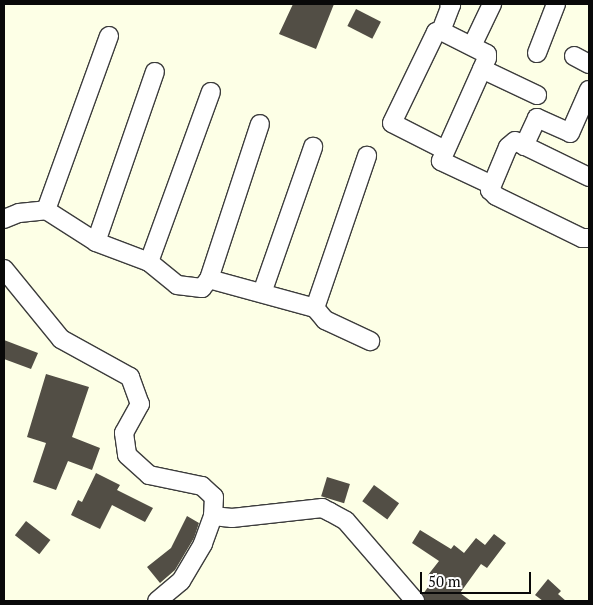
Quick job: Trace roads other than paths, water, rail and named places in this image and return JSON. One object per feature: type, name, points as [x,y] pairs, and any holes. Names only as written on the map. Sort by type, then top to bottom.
[{"type":"street","points":[[441,31],[451,5],[449,4]]},
{"type":"street","points":[[472,46],[492,4]]},
{"type":"street","points":[[537,53],[556,4]]},
{"type":"street","points":[[444,150],[392,123],[436,32],[441,31],[487,54],[482,69],[444,150],[441,161],[492,185]]},
{"type":"street","points":[[46,210],[109,36]]},
{"type":"street","points":[[482,69],[537,95]]},
{"type":"street","points":[[96,242],[155,72]]},
{"type":"street","points":[[524,146],[537,118],[570,133],[589,90]]},
{"type":"street","points":[[149,262],[211,92]]},
{"type":"street","points":[[4,219],[19,213],[46,210],[96,242],[149,262],[177,285],[202,288],[209,279],[260,124]]},
{"type":"street","points":[[589,177],[524,146],[512,143],[490,190],[496,196],[582,238],[589,238]]},
{"type":"street","points":[[262,293],[313,147]]},
{"type":"street","points":[[315,308],[367,156]]},
{"type":"street","points":[[4,268],[60,339],[130,377],[140,404],[124,433],[127,455],[150,475],[202,486],[210,491],[214,497],[213,516],[203,544],[181,581],[158,601]]},
{"type":"street","points":[[209,279],[315,308],[325,320],[370,341]]},
{"type":"street","points":[[213,516],[232,518],[322,508],[346,521],[415,601]]}]
